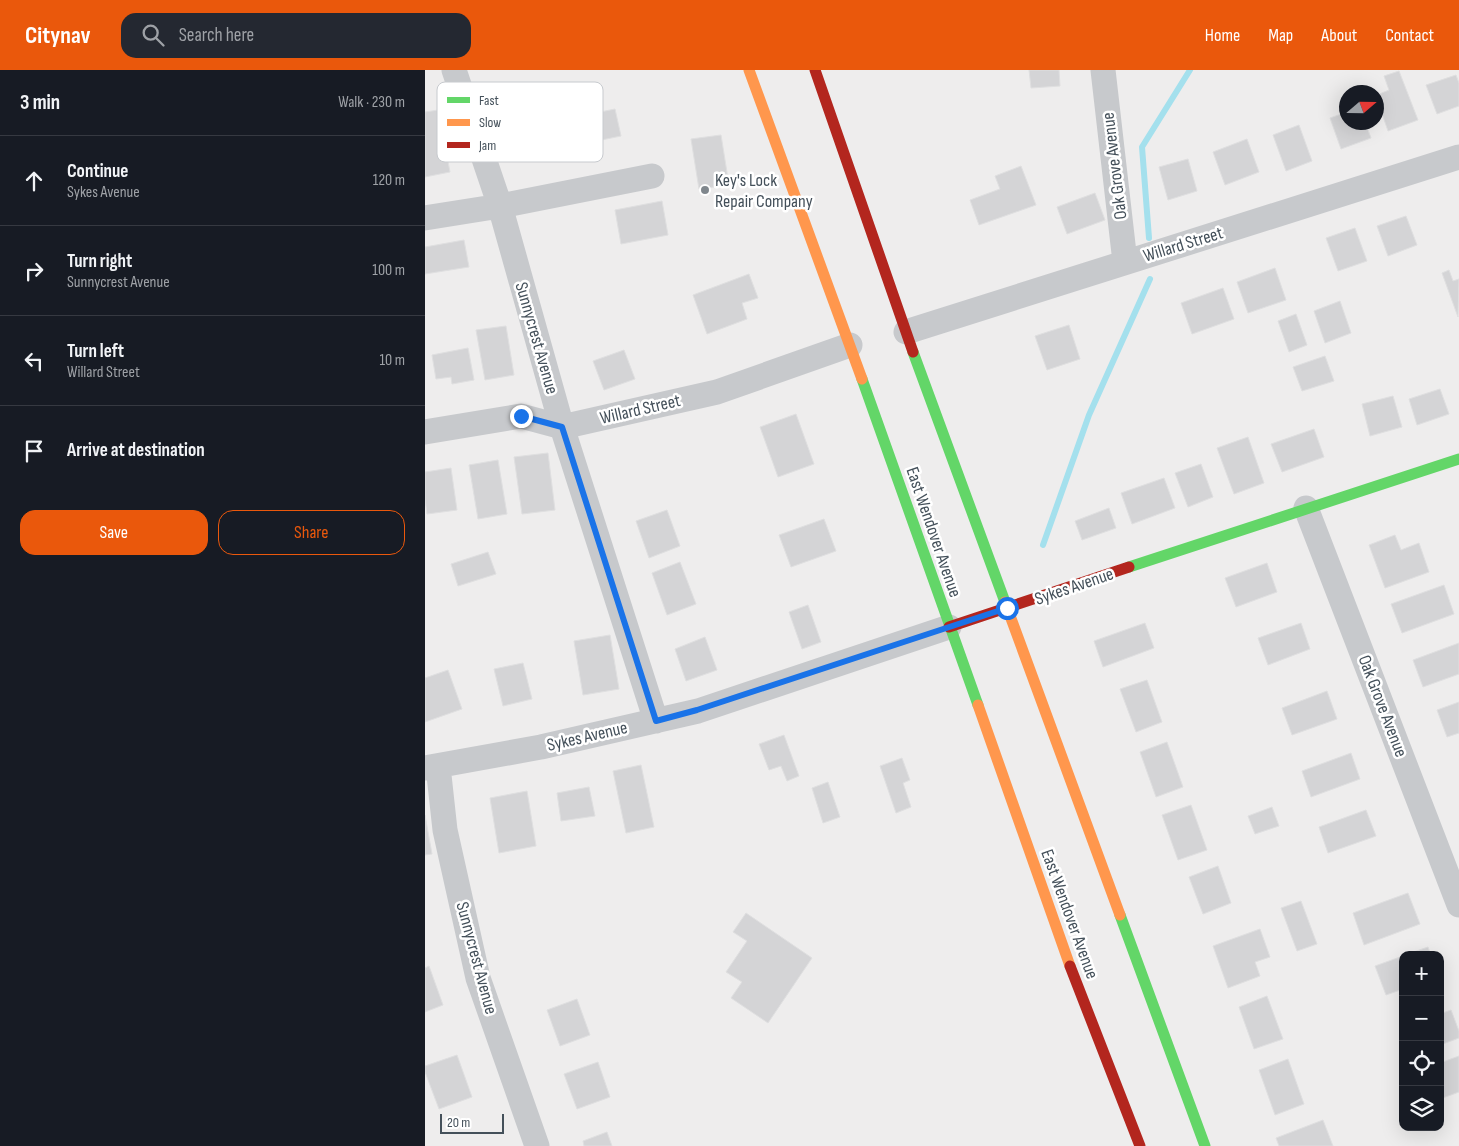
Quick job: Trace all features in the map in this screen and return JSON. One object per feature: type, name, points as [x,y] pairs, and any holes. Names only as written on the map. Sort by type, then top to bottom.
[{"type":"main road","name":"East Wendover Avenue","points":[[749,70],[850,345],[1067,958],[1140,1146]]},
{"type":"main road","points":[[815,70],[1007,608],[1205,1146]]},
{"type":"main road","name":"Sykes Avenue","points":[[949,627],[1459,459]]},
{"type":"street","name":"Sunnycrest Avenue","points":[[454,70],[458,82]]},
{"type":"street","name":"Oak Grove Avenue","points":[[1103,70],[1125,262]]},
{"type":"street","name":"Willard Street","points":[[907,332],[1459,157]]},
{"type":"street","name":"Sunnycrest Avenue","points":[[485,162],[500,206],[562,427],[656,721]]},
{"type":"street","points":[[425,218],[500,206],[652,176]]},
{"type":"street","name":"Willard Street","points":[[425,432],[521,416],[562,427],[717,392],[850,345]]},
{"type":"street","name":"Oak Grove Avenue","points":[[1306,508],[1459,905]]},
{"type":"street","name":"Sykes Avenue","points":[[431,767],[541,747],[707,708],[949,627]]},
{"type":"street","name":"Sunnycrest Avenue","points":[[431,767],[479,978],[537,1146]]},
{"type":"building","points":[[1029,70],[1059,70],[1060,86],[1031,88]]},
{"type":"building","points":[[1399,71],[1418,120],[1388,131],[1384,119],[1384,92],[1389,90],[1384,76]]},
{"type":"building","points":[[1456,75],[1459,83],[1459,106],[1437,114],[1426,85]]},
{"type":"building","points":[[615,109],[621,136],[603,140],[603,111]]},
{"type":"building","points":[[437,110],[437,162],[448,162],[450,172],[425,177],[425,112]]},
{"type":"building","points":[[1339,115],[1339,130],[1368,130],[1371,138],[1341,149],[1330,118]]},
{"type":"building","points":[[1299,125],[1312,161],[1286,171],[1273,135]]},
{"type":"building","points":[[721,135],[729,185],[699,189],[691,139]]},
{"type":"building","points":[[1247,139],[1259,172],[1225,185],[1213,152]]},
{"type":"building","points":[[1188,159],[1197,191],[1168,200],[1159,167]]},
{"type":"building","points":[[1021,166],[1036,205],[979,225],[970,200],[1000,189],[995,176]]},
{"type":"building","points":[[1095,193],[1105,220],[1067,234],[1057,207]]},
{"type":"building","points":[[662,201],[668,235],[621,244],[615,210]]},
{"type":"building","points":[[1406,216],[1417,245],[1388,256],[1377,226]]},
{"type":"building","points":[[1355,228],[1367,261],[1338,271],[1326,238]]},
{"type":"building","points":[[464,240],[469,267],[425,274],[425,247]]},
{"type":"building","points":[[1275,268],[1286,300],[1248,313],[1237,282]]},
{"type":"building","points":[[1449,270],[1453,281],[1459,279],[1458,317],[1442,273]]},
{"type":"building","points":[[749,274],[758,298],[742,303],[747,319],[707,334],[693,295]]},
{"type":"building","points":[[1223,288],[1234,319],[1192,334],[1181,303]]},
{"type":"building","points":[[1340,301],[1351,333],[1325,343],[1314,311]]},
{"type":"building","points":[[1296,314],[1307,345],[1289,352],[1278,321]]},
{"type":"building","points":[[1069,325],[1080,359],[1047,370],[1035,336]]},
{"type":"building","points":[[506,326],[514,375],[485,380],[476,330]]},
{"type":"building","points":[[468,348],[474,380],[452,384],[451,377],[436,379],[432,355]]},
{"type":"building","points":[[624,350],[635,379],[604,390],[593,361]]},
{"type":"building","points":[[1325,356],[1334,381],[1302,391],[1293,367]]},
{"type":"building","points":[[1440,389],[1449,414],[1417,425],[1409,399]]},
{"type":"building","points":[[1393,396],[1402,427],[1370,436],[1362,404]]},
{"type":"building","points":[[796,414],[814,464],[778,477],[760,427]]},
{"type":"building","points":[[1314,429],[1324,457],[1282,472],[1271,444]]},
{"type":"building","points":[[1248,437],[1264,483],[1234,494],[1217,448]]},
{"type":"building","points":[[548,453],[555,510],[522,514],[514,457]]},
{"type":"building","points":[[498,460],[507,514],[478,519],[469,465]]},
{"type":"building","points":[[1201,464],[1213,497],[1188,507],[1175,473]]},
{"type":"building","points":[[451,468],[457,510],[427,514],[425,472]]},
{"type":"building","points":[[1164,478],[1175,508],[1132,524],[1121,493]]},
{"type":"building","points":[[1109,508],[1116,528],[1082,540],[1075,521]]},
{"type":"building","points":[[667,510],[680,546],[649,558],[636,521]]},
{"type":"building","points":[[824,519],[836,551],[791,567],[779,535]]},
{"type":"building","points":[[1395,535],[1401,550],[1419,543],[1429,572],[1385,588],[1369,545]]},
{"type":"building","points":[[488,552],[496,574],[458,586],[451,564]]},
{"type":"building","points":[[680,562],[696,604],[667,615],[652,573]]},
{"type":"building","points":[[1267,563],[1277,592],[1236,607],[1225,578]]},
{"type":"building","points":[[1444,585],[1454,614],[1402,633],[1391,604]]},
{"type":"building","points":[[808,605],[821,642],[802,649],[789,612]]},
{"type":"building","points":[[1145,623],[1154,648],[1103,667],[1094,641]]},
{"type":"building","points":[[1301,623],[1310,649],[1268,665],[1258,638]]},
{"type":"building","points":[[610,635],[619,689],[583,695],[574,641]]},
{"type":"building","points":[[705,637],[717,670],[686,681],[675,649]]},
{"type":"building","points":[[1459,643],[1459,674],[1423,687],[1413,660]]},
{"type":"building","points":[[523,663],[532,699],[503,706],[494,669]]},
{"type":"building","points":[[448,670],[462,709],[425,722],[425,678]]},
{"type":"building","points":[[1147,680],[1162,722],[1136,732],[1120,689]]},
{"type":"building","points":[[1327,691],[1337,719],[1292,735],[1282,708]]},
{"type":"building","points":[[1459,702],[1459,733],[1447,737],[1437,710]]},
{"type":"building","points":[[784,735],[799,776],[787,781],[781,766],[769,770],[759,744]]},
{"type":"building","points":[[1167,742],[1183,787],[1156,797],[1140,752]]},
{"type":"building","points":[[1351,753],[1360,779],[1311,797],[1302,771]]},
{"type":"building","points":[[902,758],[910,780],[903,783],[911,807],[896,813],[880,766]]},
{"type":"building","points":[[641,765],[654,827],[626,833],[613,771]]},
{"type":"building","points":[[828,782],[840,817],[823,823],[812,788]]},
{"type":"building","points":[[589,787],[595,816],[561,821],[557,793]]},
{"type":"building","points":[[527,791],[536,846],[499,853],[490,798]]},
{"type":"building","points":[[1191,805],[1207,850],[1178,860],[1162,815]]},
{"type":"building","points":[[1272,807],[1279,826],[1255,834],[1248,816]]},
{"type":"building","points":[[1366,810],[1376,836],[1328,853],[1319,827]]},
{"type":"building","points":[[425,815],[432,854],[425,855]]},
{"type":"building","points":[[1218,866],[1231,903],[1203,914],[1189,877]]},
{"type":"building","points":[[1408,893],[1420,924],[1364,945],[1353,913]]},
{"type":"building","points":[[1301,901],[1317,944],[1297,951],[1281,908]]},
{"type":"building","points":[[746,913],[812,958],[768,1023],[731,998],[742,982],[726,972],[747,941],[733,932]]},
{"type":"building","points":[[1260,929],[1270,957],[1255,962],[1260,976],[1228,988],[1213,946]]},
{"type":"building","points":[[1428,947],[1430,951],[1416,951]]},
{"type":"building","points":[[1399,957],[1399,990],[1386,995],[1375,966]]},
{"type":"building","points":[[429,966],[443,1005],[425,1012],[425,968]]},
{"type":"building","points":[[1267,996],[1283,1039],[1254,1049],[1239,1007]]},
{"type":"building","points":[[577,999],[590,1035],[560,1046],[547,1010]]},
{"type":"building","points":[[1451,1010],[1459,1031],[1459,1038],[1444,1044],[1444,1041],[1444,1013]]},
{"type":"building","points":[[457,1055],[472,1097],[439,1109],[425,1072],[425,1066]]},
{"type":"building","points":[[1459,1056],[1459,1092],[1444,1098],[1444,1086],[1444,1062]]},
{"type":"building","points":[[1288,1059],[1304,1104],[1275,1115],[1259,1070]]},
{"type":"building","points":[[598,1062],[610,1097],[577,1109],[564,1074]]},
{"type":"building","points":[[1323,1120],[1333,1146],[1279,1146],[1276,1138]]},
{"type":"building","points":[[607,1132],[612,1146],[584,1146],[583,1141]]},
{"type":"waterway","points":[[1149,238],[1142,147],[1190,70]]},
{"type":"waterway","points":[[1043,545],[1089,415],[1150,279]]},
{"type":"traffic: fast","points":[[913,352],[1005,602]]},
{"type":"traffic: fast","points":[[862,379],[978,705]]},
{"type":"traffic: fast","points":[[1129,567],[1459,459]]},
{"type":"traffic: fast","points":[[1120,915],[1205,1146]]},
{"type":"traffic: slow","points":[[749,70],[862,379]]},
{"type":"traffic: slow","points":[[1005,602],[1120,915]]},
{"type":"traffic: slow","points":[[978,705],[1070,966]]},
{"type":"traffic: jam","points":[[815,70],[913,352]]},
{"type":"traffic: jam","points":[[949,627],[1129,567]]},
{"type":"traffic: jam","points":[[1070,966],[1140,1146]]},
{"type":"place","name":"Key's Lock Repair Company","points":[[705,190]]},
{"type":"route","points":[[521,416],[562,427],[656,721],[697,710],[1007,608]]}]
